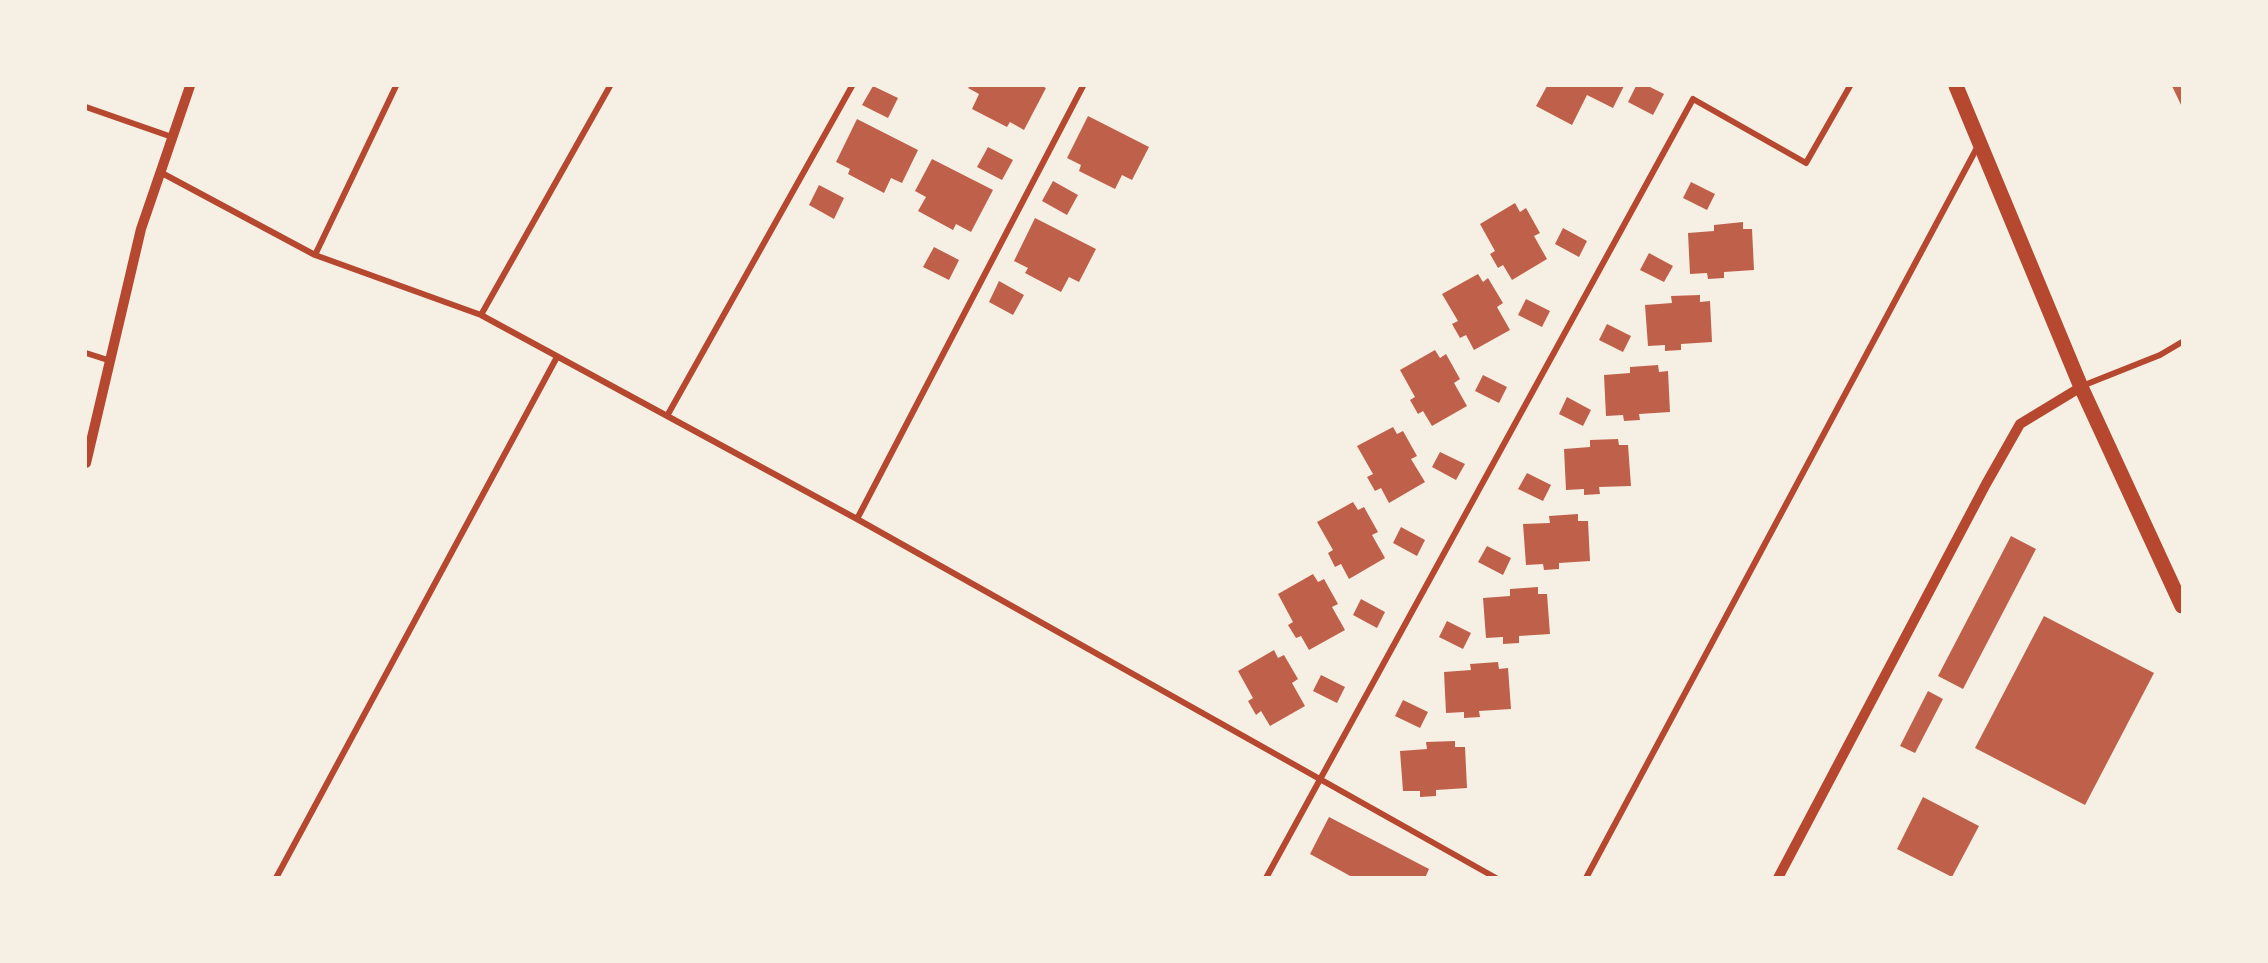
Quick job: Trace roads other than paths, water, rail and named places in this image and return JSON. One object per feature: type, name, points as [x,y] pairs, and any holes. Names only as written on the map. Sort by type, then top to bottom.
[{"type":"main road","points":[[1956,86],[1981,141],[2081,387],[2182,606]]},
{"type":"street","points":[[86,463],[141,229],[190,86]]},
{"type":"street","points":[[315,255],[396,86]]},
{"type":"street","points":[[481,315],[610,86]]},
{"type":"street","points":[[667,416],[852,86]]},
{"type":"street","points":[[857,519],[1083,86]]},
{"type":"street","points":[[1266,878],[1694,99],[1806,163],[1850,86]]},
{"type":"street","points":[[86,107],[172,137]]},
{"type":"street","points":[[1586,878],[1981,141]]},
{"type":"street","points":[[160,171],[315,255],[481,315],[857,519],[1496,878]]},
{"type":"street","points":[[1778,878],[1980,494],[2020,424],[2081,387],[2160,355],[2182,342]]},
{"type":"street","points":[[86,353],[111,362]]},
{"type":"street","points":[[276,878],[558,357]]}]
